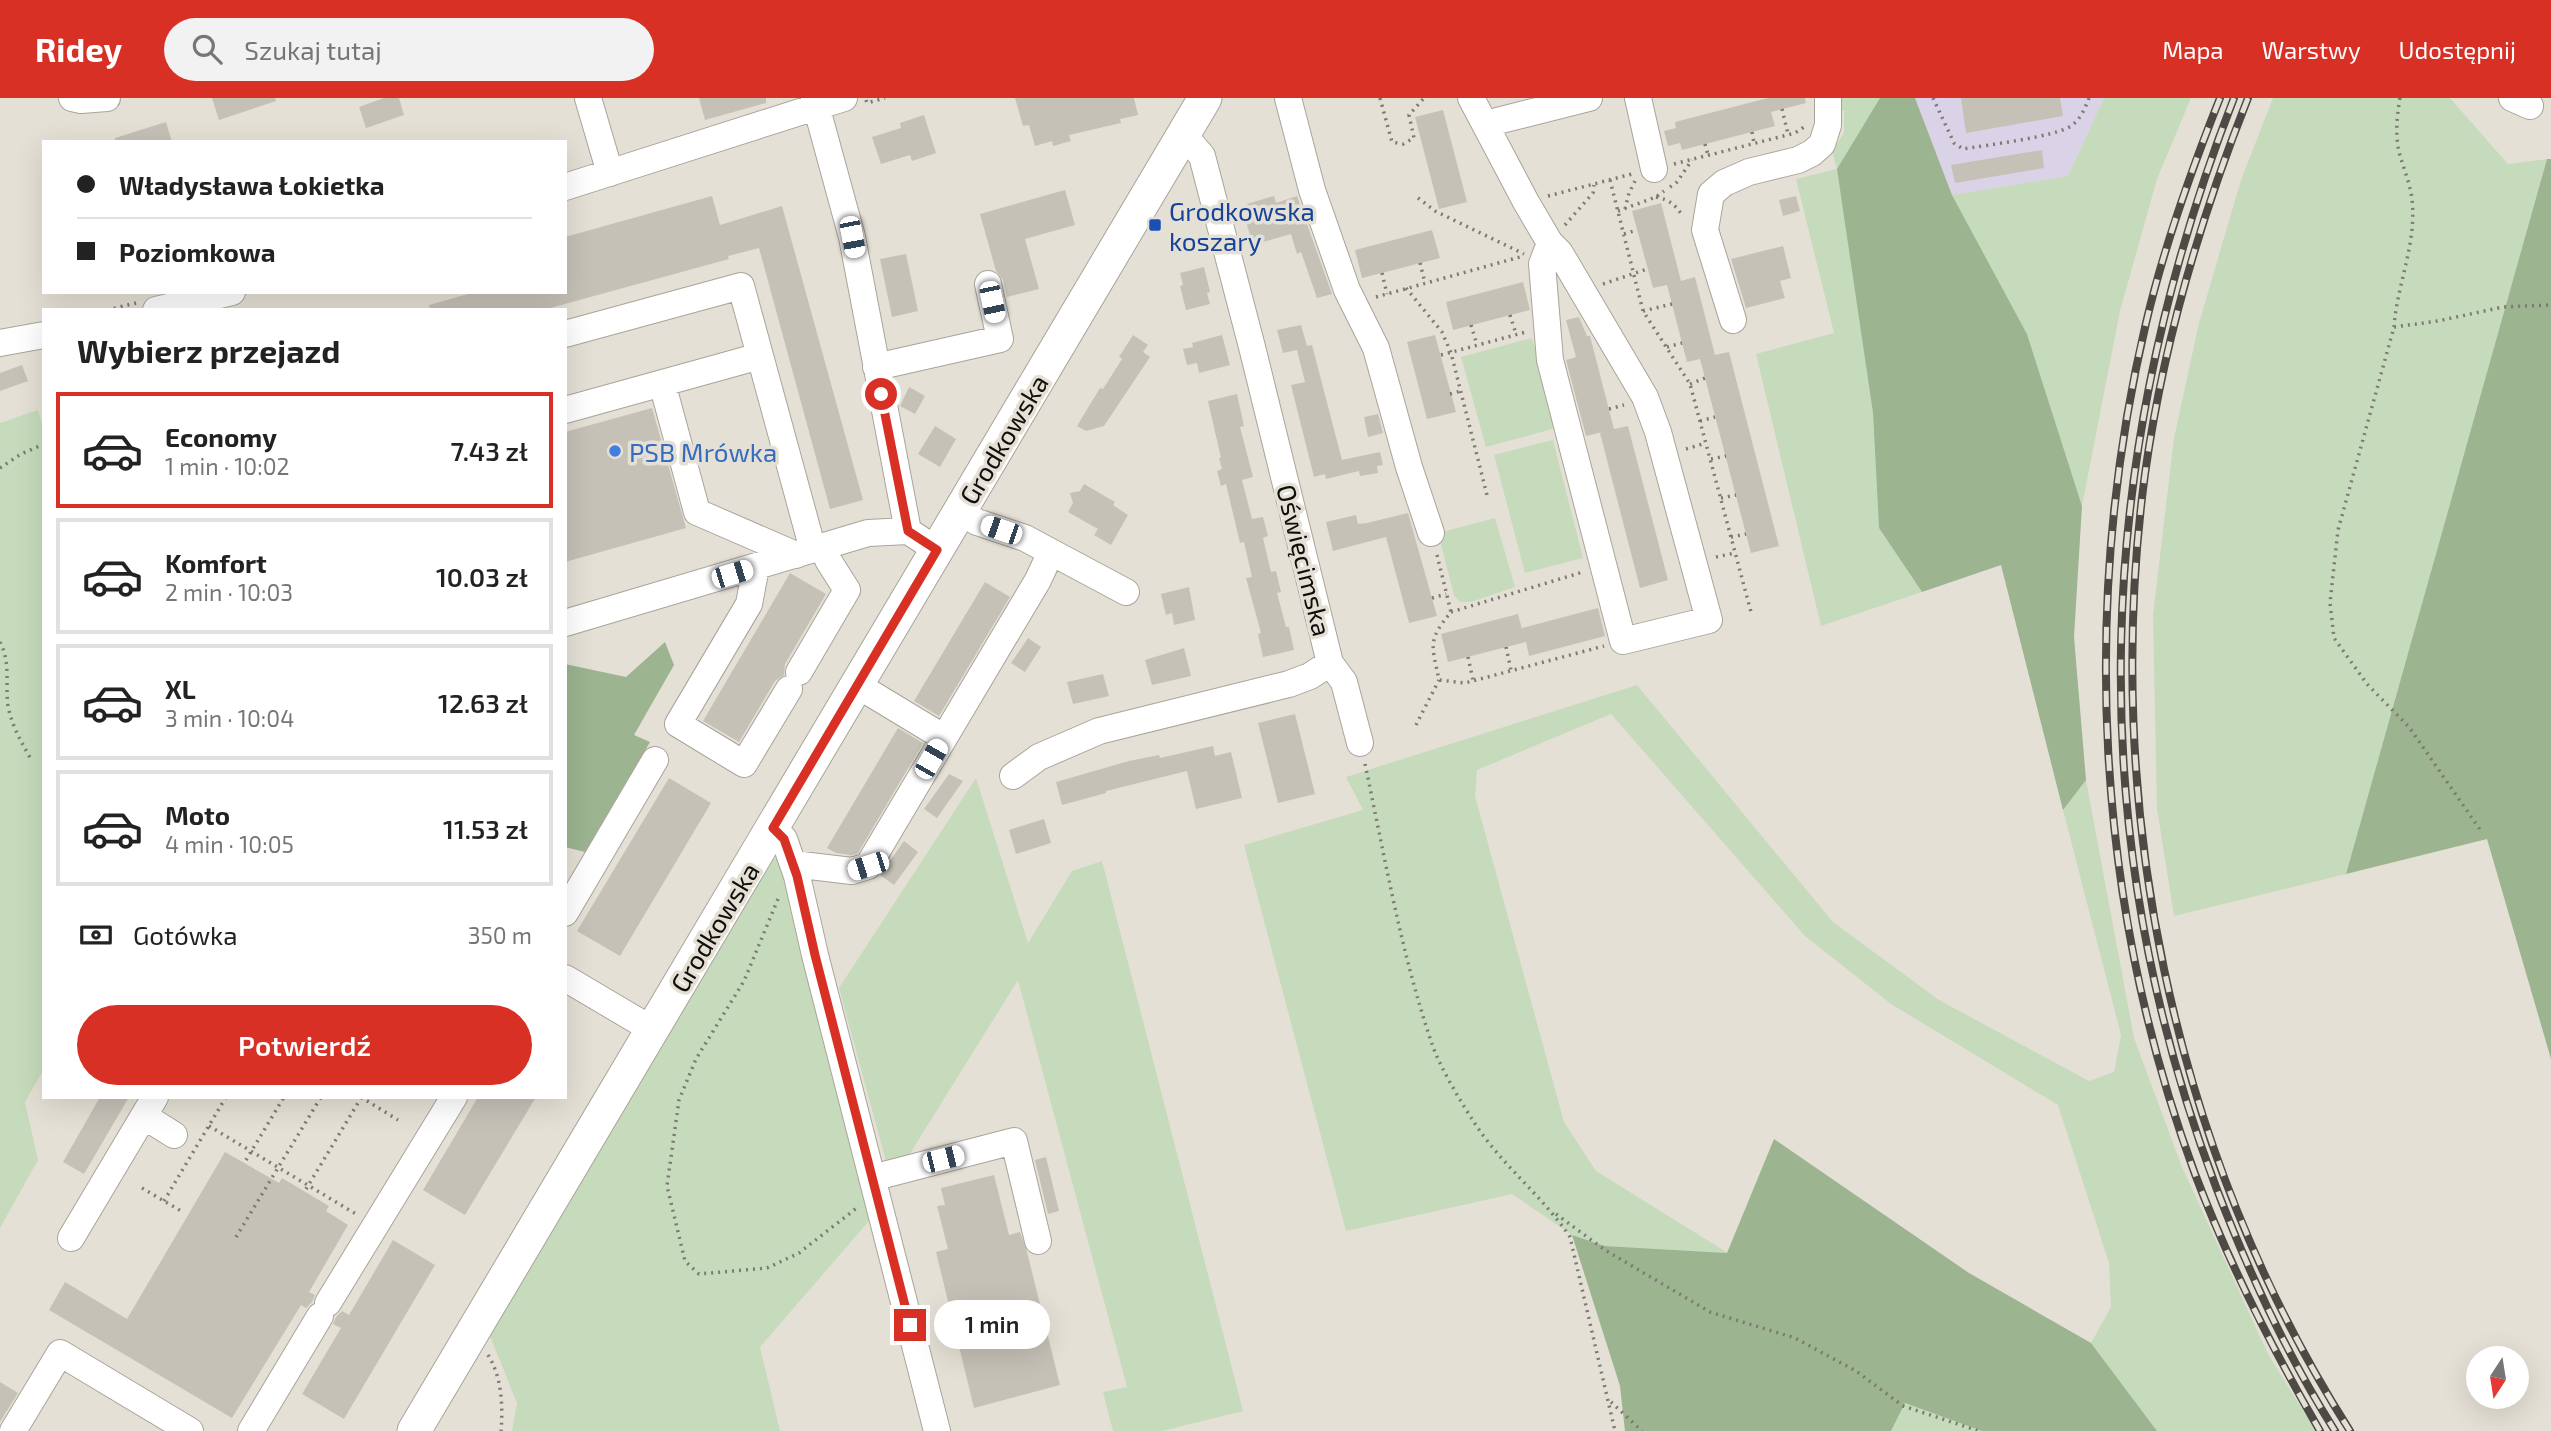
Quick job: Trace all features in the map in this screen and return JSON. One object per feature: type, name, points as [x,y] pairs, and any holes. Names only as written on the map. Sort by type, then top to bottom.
[{"type":"main road","name":"Grodkowska","points":[[414,1431],[1205,98]]},
{"type":"street","points":[[72,98],[107,98]]},
{"type":"street","points":[[588,98],[610,173]]},
{"type":"street","points":[[567,186],[815,102],[844,98]]},
{"type":"street","points":[[1288,98],[1312,190],[1347,289],[1376,348],[1409,467],[1431,533]]},
{"type":"street","points":[[1471,98],[1526,202],[1550,243],[1560,253],[1645,397],[1658,432],[1709,620],[1623,641],[1554,382],[1546,326],[1542,264],[1550,243]]},
{"type":"street","points":[[1485,124],[1589,98]]},
{"type":"street","points":[[1638,98],[1654,169]]},
{"type":"street","points":[[815,102],[852,237],[908,531]]},
{"type":"street","points":[[1732,320],[1706,232],[1711,194],[1724,183],[1749,172],[1798,160],[1812,153],[1822,144],[1828,125],[1828,103]]},
{"type":"street","name":"Oświęcimska","points":[[1013,776],[1040,757],[1099,731],[1289,684],[1310,676],[1330,663],[1202,156],[1184,135]]},
{"type":"street","points":[[876,367],[1000,339],[988,284]]},
{"type":"street","points":[[567,333],[741,286],[811,551]]},
{"type":"street","points":[[164,308],[224,294]]},
{"type":"street","points":[[0,343],[42,335]]},
{"type":"street","points":[[567,409],[760,356]]},
{"type":"street","points":[[662,383],[697,512],[811,551],[828,560],[848,590],[744,764],[678,724],[749,604],[756,567]]},
{"type":"street","points":[[960,512],[977,522],[1025,538],[1126,592]]},
{"type":"street","points":[[567,622],[869,534],[908,531],[937,550]]},
{"type":"street","points":[[795,870],[852,871],[868,866],[1038,580],[1051,552]]},
{"type":"street","points":[[1330,663],[1344,682],[1360,743]]},
{"type":"street","points":[[858,685],[943,737]]},
{"type":"street","points":[[568,901],[655,760]]},
{"type":"street","points":[[773,828],[784,839],[795,870],[937,1431]]},
{"type":"street","points":[[567,979],[653,1030]]},
{"type":"street","points":[[251,1431],[453,1099]]},
{"type":"street","points":[[71,1238],[149,1107],[174,1135]]},
{"type":"street","points":[[874,1185],[1014,1141],[1038,1241]]},
{"type":"street","points":[[13,1431],[60,1353],[190,1431]]},
{"type":"path","points":[[865,98],[867,103],[885,98]]},
{"type":"path","points":[[1380,98],[1392,142],[1403,144],[1414,138],[1409,115],[1424,98]]},
{"type":"path","points":[[1933,98],[1954,143],[1963,149],[2052,133],[2071,126],[2082,114],[2089,98]]},
{"type":"path","points":[[2400,98],[2396,124],[2398,149],[2412,198],[2412,241],[2396,303],[2394,327],[2338,530],[2330,603],[2334,638],[2367,684],[2409,727],[2482,831]]},
{"type":"path","points":[[1654,169],[1788,134],[1813,121],[1828,103]]},
{"type":"path","points":[[1782,110],[1788,134]]},
{"type":"path","points":[[1752,132],[1754,143]]},
{"type":"path","points":[[1705,144],[1708,155]]},
{"type":"path","points":[[1526,202],[1640,172],[1629,193],[1625,209]]},
{"type":"path","points":[[1610,180],[1643,311],[1690,384],[1751,612]]},
{"type":"path","points":[[1550,243],[1593,193],[1594,185]]},
{"type":"path","points":[[1656,197],[1668,200],[1677,207],[1693,233],[1706,232]]},
{"type":"path","points":[[1354,303],[1527,255],[1435,211],[1418,198]]},
{"type":"path","points":[[1624,234],[1637,230]]},
{"type":"path","points":[[1420,263],[1425,283]]},
{"type":"path","points":[[1581,291],[1647,269]]},
{"type":"path","points":[[1381,273],[1387,294]]},
{"type":"path","points":[[1406,288],[1442,332],[1451,353],[1487,495]]},
{"type":"path","points":[[1643,311],[1672,304]]},
{"type":"path","points":[[2394,327],[2503,307],[2551,305]]},
{"type":"path","points":[[1510,315],[1516,334]]},
{"type":"path","points":[[1471,325],[1477,345]]},
{"type":"path","points":[[1441,355],[1546,326]]},
{"type":"path","points":[[1666,347],[1682,343]]},
{"type":"path","points":[[1690,384],[1705,378]]},
{"type":"path","points":[[1451,394],[1461,391]]},
{"type":"path","points":[[1700,421],[1716,417]]},
{"type":"path","points":[[0,468],[21,454],[42,445]]},
{"type":"path","points":[[1711,459],[1726,456]]},
{"type":"path","points":[[1721,498],[1736,495]]},
{"type":"path","points":[[1431,533],[1451,612]]},
{"type":"path","points":[[1731,537],[1746,534]]},
{"type":"path","points":[[1416,725],[1439,680],[1433,652],[1434,632],[1451,612],[1604,566]]},
{"type":"path","points":[[1432,598],[1446,594]]},
{"type":"path","points":[[1439,680],[1465,683],[1623,641]]},
{"type":"path","points":[[0,642],[8,670],[8,703],[12,725],[32,761]]},
{"type":"path","points":[[1506,647],[1511,670]]},
{"type":"path","points":[[1468,657],[1473,680]]},
{"type":"path","points":[[1360,743],[1398,922],[1432,1046],[1472,1120],[1497,1153],[1552,1210],[1605,1250],[1710,1312],[1795,1338],[1856,1371],[1903,1406],[1979,1431]]},
{"type":"path","points":[[795,870],[777,900],[744,981],[696,1059],[678,1100],[667,1186],[685,1261],[699,1274],[767,1268],[799,1253],[874,1185]]},
{"type":"path","points":[[164,1202],[225,1099]]},
{"type":"path","points":[[246,1160],[283,1099]]},
{"type":"path","points":[[236,1237],[320,1099]]},
{"type":"path","points":[[307,1188],[359,1099]]},
{"type":"path","points":[[363,1099],[398,1120]]},
{"type":"path","points":[[209,1126],[307,1188],[376,1226]]},
{"type":"path","points":[[142,1188],[181,1212]]},
{"type":"path","points":[[1552,1210],[1570,1237],[1615,1431]]},
{"type":"path","points":[[473,1333],[494,1365],[502,1407],[501,1431]]},
{"type":"path","points":[[1609,1401],[1642,1431]]},
{"type":"shaded area","points":[[1915,98],[2104,98],[2068,176],[1952,195]]},
{"type":"green space","points":[[1838,98],[1880,98],[1838,169],[1873,413],[1879,528],[1922,592],[1821,626],[1756,354],[1834,333],[1796,179],[1837,169],[1832,151],[1844,133],[1844,111],[1838,111]]},
{"type":"green space","points":[[1880,98],[1915,98],[1952,195],[2027,334],[2082,506],[2074,637],[2086,780],[2063,810],[2001,565],[1922,592],[1879,528],[1873,413],[1837,169]]},
{"type":"green space","points":[[2104,98],[2191,98],[2157,179],[2120,311],[2082,506],[2027,334],[1952,195],[2068,176]]},
{"type":"green space","points":[[2273,98],[2450,98],[2508,164],[2547,159],[2346,874],[2174,916],[2157,809],[2153,615],[2174,438],[2199,323],[2241,180]]},
{"type":"green space","points":[[2547,159],[2551,159],[2551,1059],[2487,839],[2346,874]]},
{"type":"green space","points":[[1532,338],[1556,428],[1486,447],[1461,357]]},
{"type":"green space","points":[[38,410],[42,424],[42,1072],[25,1102],[38,1160],[0,1228],[0,423]]},
{"type":"green space","points":[[1553,440],[1583,558],[1525,573],[1494,455]]},
{"type":"green space","points":[[1495,518],[1515,587],[1471,602],[1460,602],[1454,595],[1438,533]]},
{"type":"green space","points":[[665,642],[674,665],[634,735],[650,742],[585,852],[567,848],[567,664],[626,677]]},
{"type":"green space","points":[[1637,685],[1833,922],[1939,1000],[2089,1081],[2114,1072],[2121,1035],[2063,810],[2086,780],[2134,1038],[2182,1167],[2268,1354],[2316,1431],[2157,1431],[2091,1343],[2111,1307],[2109,1263],[2058,1105],[1891,1004],[1805,936],[1611,714],[1477,770],[1475,796],[1564,1122],[1596,1171],[1728,1253],[1605,1246],[1572,1235],[1512,1194],[1346,1231],[1244,845],[1363,810],[1346,777]]},
{"type":"green space","points":[[976,778],[1028,943],[1072,871],[1102,861],[1243,1411],[1162,1431],[1113,1431],[1103,1392],[1127,1387],[1018,980],[906,1160],[887,1165],[839,988]]},
{"type":"green space","points":[[780,858],[875,1214],[760,1347],[780,1431],[512,1431],[517,1403],[488,1331],[769,860]]},
{"type":"green space","points":[[1774,1139],[1969,1273],[2091,1343],[2157,1431],[1982,1431],[1905,1403],[1891,1431],[1625,1431],[1620,1386],[1572,1235],[1605,1246],[1727,1253]]},
{"type":"green space","points":[[1905,1403],[1982,1431],[1891,1431]]},
{"type":"building","points":[[212,98],[275,98],[276,101],[219,120]]},
{"type":"building","points":[[384,98],[399,98],[404,115],[366,128],[359,107]]},
{"type":"building","points":[[699,98],[766,98],[766,103],[705,120]]},
{"type":"building","points":[[1015,98],[1134,98],[1138,115],[1120,119],[1121,123],[1069,135],[1071,141],[1053,146],[1052,141],[1035,146],[1029,125],[1023,126]]},
{"type":"building","points":[[1768,98],[1805,98],[1806,103],[1771,112],[1775,126],[1682,150],[1680,143],[1668,146],[1664,131],[1676,128],[1675,122]]},
{"type":"building","points":[[1961,98],[2060,98],[2063,116],[1966,133]]},
{"type":"building","points":[[1443,110],[1467,202],[1439,209],[1415,117]]},
{"type":"building","points":[[924,115],[936,153],[912,161],[910,155],[881,164],[872,137],[901,128],[900,123]]},
{"type":"building","points":[[166,122],[171,140],[115,140]]},
{"type":"building","points":[[2042,150],[2044,168],[1955,183],[1951,165]]},
{"type":"building","points":[[1065,190],[1075,225],[1025,239],[1039,289],[1007,297],[1003,280],[996,271],[980,214]]},
{"type":"building","points":[[712,196],[720,225],[782,206],[863,500],[830,509],[759,248],[728,256],[729,259],[550,308],[430,308],[429,305],[468,294],[567,294],[567,236]]},
{"type":"building","points":[[1274,196],[1276,203],[1297,196],[1332,294],[1317,298],[1301,252],[1297,254],[1291,234],[1253,245],[1246,222],[1252,220],[1247,204]]},
{"type":"building","points":[[1796,196],[1800,211],[1783,216],[1779,200]]},
{"type":"building","points":[[1661,203],[1681,281],[1695,277],[1715,355],[1729,352],[1779,546],[1751,553],[1700,359],[1687,362],[1667,285],[1653,288],[1632,211]]},
{"type":"building","points":[[1432,230],[1440,258],[1362,278],[1355,250]]},
{"type":"building","points":[[1783,246],[1791,278],[1780,281],[1785,298],[1746,308],[1731,259]]},
{"type":"building","points":[[906,254],[918,311],[892,317],[880,259]]},
{"type":"building","points":[[1204,267],[1210,304],[1186,310],[1180,273]]},
{"type":"building","points":[[1523,282],[1530,310],[1453,330],[1446,302]]},
{"type":"building","points":[[1579,317],[1587,336],[1590,336],[1614,429],[1628,426],[1668,580],[1640,588],[1600,433],[1603,432],[1586,436],[1566,360],[1576,357],[1566,320]]},
{"type":"building","points":[[1301,325],[1307,346],[1312,345],[1342,460],[1380,452],[1383,465],[1377,466],[1378,473],[1360,476],[1359,471],[1326,479],[1325,474],[1314,477],[1291,385],[1305,382],[1297,350],[1283,353],[1277,330]]},
{"type":"building","points":[[1133,335],[1148,345],[1143,352],[1150,357],[1104,426],[1086,431],[1077,426],[1122,359],[1119,357]]},
{"type":"building","points":[[1222,335],[1230,365],[1199,373],[1197,363],[1187,365],[1183,349],[1193,347],[1192,343]]},
{"type":"building","points":[[1435,335],[1456,412],[1427,419],[1407,342]]},
{"type":"building","points":[[22,365],[28,381],[0,391],[0,373]]},
{"type":"building","points":[[909,387],[925,396],[915,414],[900,406]]},
{"type":"building","points":[[1237,394],[1244,426],[1240,427],[1253,477],[1242,480],[1252,519],[1263,517],[1268,536],[1263,538],[1271,572],[1276,571],[1281,592],[1277,593],[1294,650],[1263,657],[1258,634],[1261,633],[1246,578],[1252,577],[1244,542],[1240,543],[1226,484],[1221,486],[1217,471],[1222,469],[1221,458],[1208,401]]},
{"type":"building","points":[[652,408],[686,528],[567,561],[567,431]]},
{"type":"building","points":[[1378,414],[1383,433],[1368,437],[1364,417]]},
{"type":"building","points":[[935,426],[956,439],[940,467],[918,454]]},
{"type":"building","points":[[1084,484],[1115,502],[1113,505],[1128,515],[1111,545],[1094,535],[1098,529],[1068,512],[1073,503],[1070,493],[1080,491]]},
{"type":"building","points":[[1408,513],[1437,616],[1409,623],[1386,537],[1333,551],[1326,522],[1356,515],[1358,524]]},
{"type":"building","points":[[790,573],[826,594],[785,664],[784,675],[775,681],[739,742],[703,721]]},
{"type":"building","points":[[985,582],[1010,597],[939,716],[914,701]]},
{"type":"building","points":[[1189,587],[1195,620],[1174,625],[1172,613],[1166,615],[1161,594]]},
{"type":"building","points":[[1598,608],[1605,636],[1529,656],[1526,642],[1448,662],[1441,634],[1518,614],[1524,637],[1522,628]]},
{"type":"building","points":[[1028,638],[1041,647],[1025,672],[1011,663]]},
{"type":"building","points":[[1184,648],[1191,676],[1152,685],[1145,660]]},
{"type":"building","points":[[1103,674],[1109,696],[1073,704],[1067,682]]},
{"type":"building","points":[[1295,714],[1315,794],[1278,803],[1258,723]]},
{"type":"building","points":[[898,728],[923,743],[858,853],[836,853],[827,848]]},
{"type":"building","points":[[1213,746],[1215,756],[1231,752],[1242,798],[1196,809],[1187,771],[1062,805],[1056,782],[1129,761],[1159,755],[1160,758]]},
{"type":"building","points":[[949,774],[963,781],[937,818],[924,809]]},
{"type":"building","points":[[669,778],[711,803],[620,956],[577,931]]},
{"type":"building","points":[[1044,819],[1051,843],[1016,854],[1009,830]]},
{"type":"building","points":[[904,841],[918,852],[894,885],[880,875]]},
{"type":"building","points":[[99,1099],[128,1099],[84,1174],[63,1162]]},
{"type":"building","points":[[477,1099],[535,1099],[465,1215],[423,1190]]},
{"type":"building","points":[[225,1152],[279,1183],[282,1178],[329,1206],[326,1211],[348,1225],[309,1292],[315,1295],[312,1302],[306,1308],[301,1305],[232,1418],[49,1310],[65,1282],[127,1319]]},
{"type":"building","points":[[1046,1157],[1059,1211],[1048,1214],[1035,1160]]},
{"type":"building","points":[[994,1175],[1009,1235],[1020,1232],[1027,1252],[1060,1385],[974,1408],[936,1252],[948,1249],[937,1206],[945,1205],[941,1188]]},
{"type":"building","points":[[393,1240],[435,1265],[344,1419],[302,1394],[341,1328],[333,1324],[336,1317],[342,1311],[349,1315]]},
{"type":"building","points":[[0,1382],[18,1393],[0,1422]]},
{"type":"railway","points":[[2220,98],[2161,266],[2146,323],[2125,429],[2112,536],[2106,644],[2108,752],[2118,860],[2136,966],[2161,1071],[2195,1174],[2222,1240],[2268,1337],[2320,1431]]},
{"type":"railway","points":[[2234,98],[2187,233],[2153,368],[2131,504],[2121,641],[2125,778],[2141,914],[2172,1051],[2216,1187],[2241,1250],[2285,1343],[2335,1431]]},
{"type":"railway","points":[[2248,98],[2214,190],[2185,283],[2153,425],[2145,474],[2134,598],[2133,722],[2144,847],[2164,970],[2195,1091],[2237,1209],[2288,1323],[2350,1431]]},
{"type":"place","name":"Grodkowska koszary","points":[[1155,225]]},
{"type":"place","name":"PSB Mrówka","points":[[615,451]]},
{"type":"route","points":[[881,394],[908,531],[937,550],[773,828],[784,839],[797,876],[910,1325]]}]
